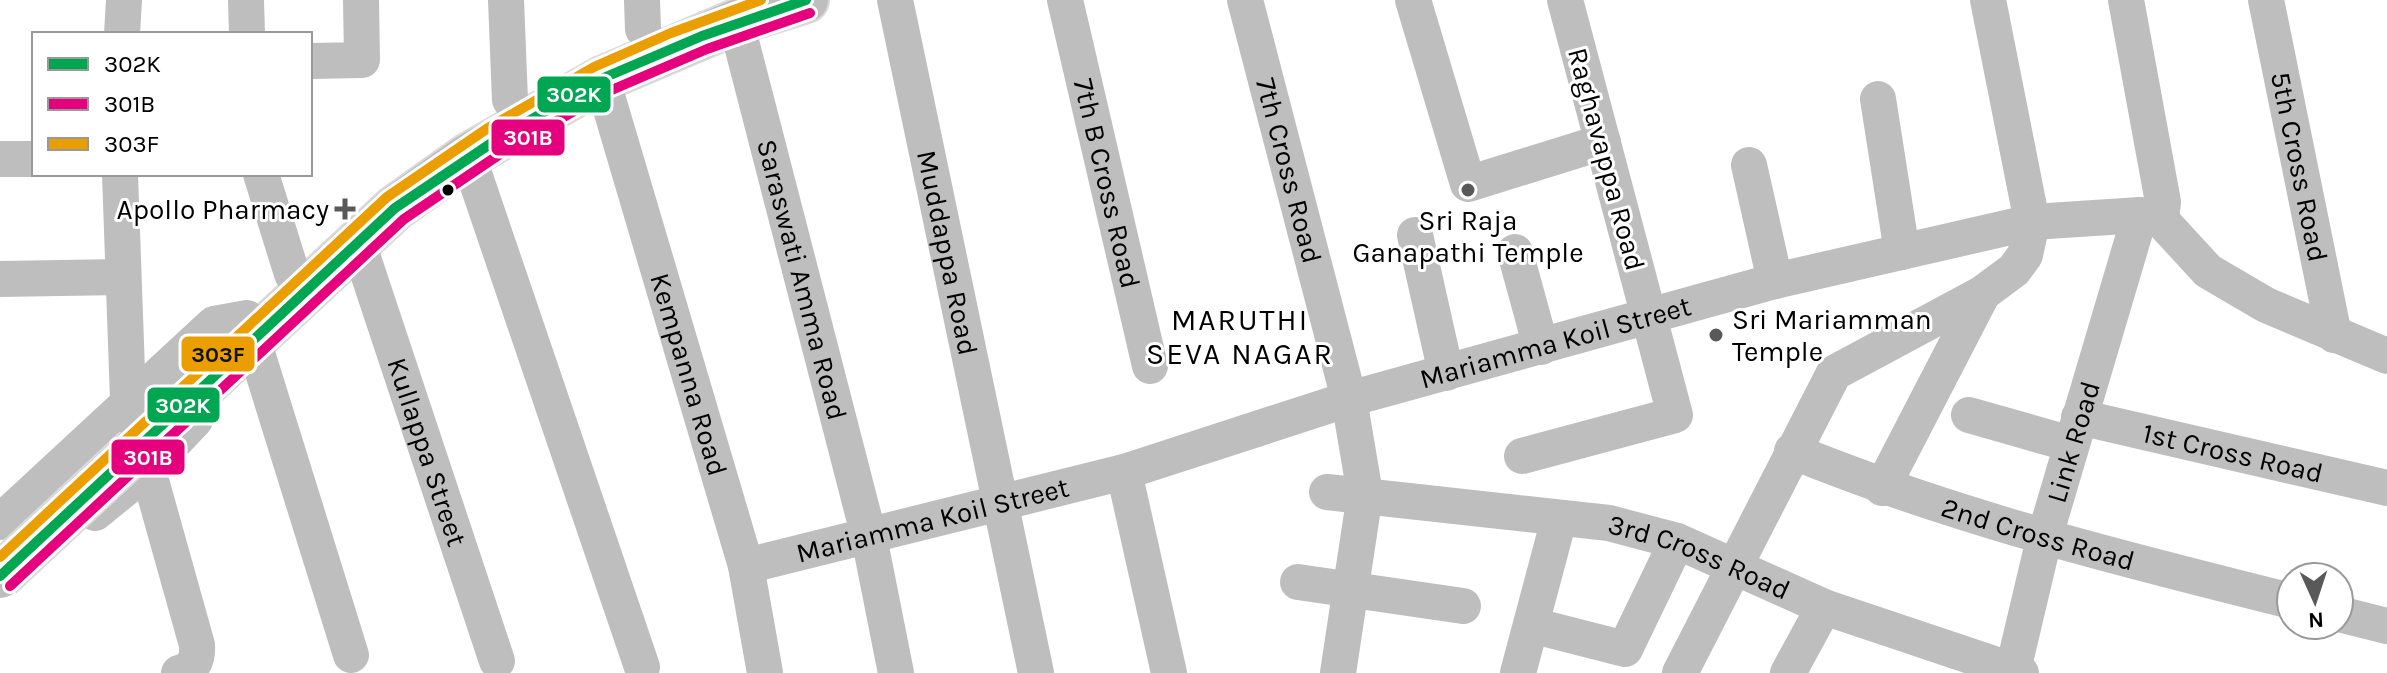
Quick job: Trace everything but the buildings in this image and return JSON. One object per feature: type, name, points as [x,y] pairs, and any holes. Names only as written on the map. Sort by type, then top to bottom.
[{"type":"main road","points":[[257,333],[292,274],[383,192],[510,100],[594,51],[642,14],[725,11],[806,0]]},
{"type":"main road","points":[[0,556],[257,333],[395,208],[468,156],[725,11]]},
{"type":"main road","points":[[0,576],[133,440]]},
{"type":"street","points":[[122,32],[124,0]]},
{"type":"street","points":[[246,0],[247,32]]},
{"type":"street","points":[[312,61],[362,60],[361,0]]},
{"type":"street","points":[[506,0],[510,100]]},
{"type":"street","name":"Muddappa Road","points":[[895,0],[1036,673]]},
{"type":"street","name":"7th B Cross Road","points":[[1065,0],[1150,366]]},
{"type":"street","name":"7th Cross Road","points":[[1245,0],[1349,399],[1365,494],[1338,673]]},
{"type":"street","points":[[1413,0],[1468,184],[1603,142]]},
{"type":"street","name":"Raghavappa Road","points":[[1565,0],[1649,318]]},
{"type":"street","points":[[1680,673],[1834,373],[1983,293],[2021,263],[2032,222],[1988,0]]},
{"type":"street","name":"Link Road","points":[[2017,672],[2044,539],[2075,430],[2151,218],[2163,202],[2126,0]]},
{"type":"street","name":"5th Cross Road","points":[[2266,0],[2334,335]]},
{"type":"street","name":"Saraswati Amma Road","points":[[725,11],[869,537],[896,673]]},
{"type":"street","name":"Kempanna Road","points":[[602,79],[746,566],[765,673]]},
{"type":"street","points":[[1878,99],[1902,252]]},
{"type":"street","points":[[468,156],[642,667]]},
{"type":"street","points":[[0,159],[32,159]]},
{"type":"street","points":[[1749,165],[1775,281]]},
{"type":"street","points":[[120,176],[122,277],[133,440],[197,645],[196,660],[188,671],[179,673]]},
{"type":"street","points":[[262,176],[292,274]]},
{"type":"street","points":[[2151,218],[2208,271],[2266,305],[2387,356]]},
{"type":"street","name":"Mariamma Koil Street","points":[[746,566],[1124,472],[1349,399],[1775,281],[2032,222],[2151,218]]},
{"type":"street","points":[[1415,235],[1446,373]]},
{"type":"street","name":"Kullappa Street","points":[[358,243],[497,661]]},
{"type":"street","points":[[1515,252],[1541,347]]},
{"type":"street","points":[[0,279],[122,277]]},
{"type":"street","points":[[1882,488],[1983,293]]},
{"type":"street","points":[[1522,456],[1675,415],[1649,318]]},
{"type":"street","points":[[257,333],[351,655]]},
{"type":"street","name":"1st Cross Road","points":[[1969,415],[2075,430],[2387,488]]},
{"type":"street","points":[[12,510],[133,440]]},
{"type":"street","points":[[0,595],[83,523],[133,440]]},
{"type":"street","name":"2nd Cross Road","points":[[1792,451],[1882,488],[2044,539],[2275,597]]},
{"type":"street","points":[[1124,472],[1169,673]]},
{"type":"street","name":"3rd Cross Road","points":[[1327,492],[1609,523],[1677,541],[1824,607],[2017,672]]},
{"type":"street","points":[[12,510],[83,523]]},
{"type":"street","points":[[1518,673],[1559,519]]},
{"type":"street","points":[[1531,625],[1625,649],[1677,541]]},
{"type":"street","points":[[1298,582],[1463,606]]},
{"type":"street","points":[[1788,673],[1824,607]]},
{"type":"street","points":[[2355,618],[2387,626]]},
{"type":"transit line","name":"303F","points":[[0,557],[387,197],[488,128],[594,67],[671,33],[761,0]]},
{"type":"transit line","name":"302K","points":[[0,576],[395,208],[496,140],[601,79],[702,36],[806,0]]},
{"type":"transit line","name":"301B","points":[[10,586],[404,219],[503,152],[607,92],[707,49],[810,13]]},
{"type":"place","name":"Sri Raja Ganapathi Temple","points":[[1468,190]]},
{"type":"place","name":"Apollo Pharmacy","points":[[345,209]]},
{"type":"place","name":"Sri Mariamman Temple","points":[[1716,335]]},
{"type":"district","name":"MARUTHI SEVA NAGAR","points":[[1240,337]]}]
